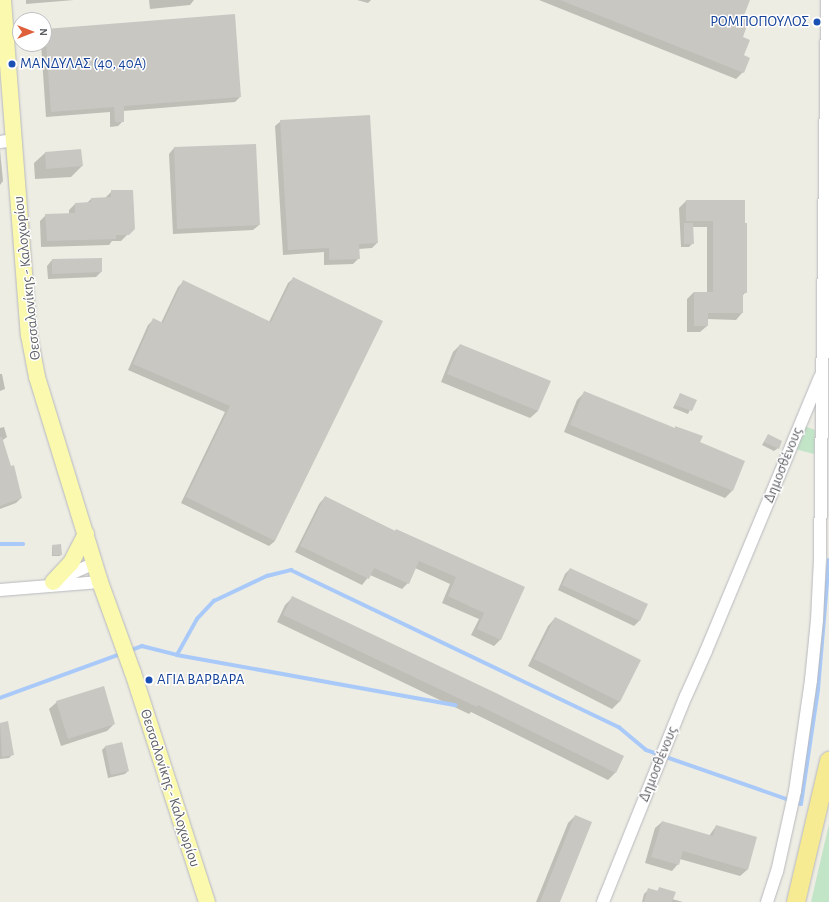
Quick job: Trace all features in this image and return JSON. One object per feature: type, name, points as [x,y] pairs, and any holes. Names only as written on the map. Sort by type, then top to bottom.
[{"type":"highway","points":[[796,902],[822,798],[829,761]]},
{"type":"main road","name":"Θεσσαλονίκης - Καλοχωρίου","points":[[3,0],[7,141],[29,335],[37,377],[100,582],[133,673],[207,902]]},
{"type":"main road","points":[[47,584],[71,563],[86,534]]},
{"type":"street","name":"Δημοσθένους","points":[[603,902],[666,744],[822,372],[827,0]]},
{"type":"street","points":[[767,902],[777,872],[795,791],[812,680],[820,558],[822,372]]},
{"type":"street","points":[[47,584],[95,563]]},
{"type":"street","points":[[0,590],[47,584],[100,582]]},
{"type":"green space","points":[[804,426],[815,430],[814,454],[795,449]]},
{"type":"green space","points":[[829,824],[829,902],[811,902]]},
{"type":"building","points":[[560,0],[750,0],[743,18],[749,20],[743,37],[750,40],[744,55],[750,58],[744,73]]},
{"type":"building","points":[[235,14],[241,97],[124,106],[124,122],[115,122],[114,107],[51,112],[47,52],[52,52],[52,28]]},
{"type":"building","points":[[370,115],[378,243],[359,244],[360,259],[329,260],[329,248],[288,250],[280,120]]},
{"type":"building","points":[[256,144],[260,225],[177,229],[174,147]]},
{"type":"building","points":[[81,149],[83,166],[46,169],[45,152]]},
{"type":"building","points":[[111,190],[133,190],[135,229],[129,235],[116,235],[116,239],[47,241],[45,214],[75,213],[75,203],[91,202],[91,198],[111,197]]},
{"type":"building","points":[[686,200],[745,200],[745,223],[747,223],[747,293],[743,293],[743,313],[708,313],[708,326],[694,326],[694,292],[713,292],[713,221],[686,221]]},
{"type":"building","points":[[684,223],[693,223],[694,244],[684,244]]},
{"type":"building","points":[[102,258],[102,272],[52,274],[52,259]]},
{"type":"building","points":[[293,277],[383,321],[275,541],[186,497],[230,406],[133,364],[153,318],[163,323],[183,280],[271,322]]},
{"type":"building","points":[[460,344],[551,381],[538,411],[447,374]]},
{"type":"building","points":[[584,391],[675,428],[675,426],[703,436],[700,442],[745,461],[733,491],[570,425]]},
{"type":"building","points":[[680,393],[697,400],[692,411],[675,405]]},
{"type":"building","points":[[768,434],[782,441],[779,449],[764,442]]},
{"type":"building","points":[[0,437],[2,437],[11,466],[14,465],[22,498],[0,506]]},
{"type":"building","points":[[325,496],[395,531],[396,529],[525,587],[501,640],[477,629],[484,613],[448,596],[456,577],[419,561],[409,584],[374,568],[369,579],[300,546]]},
{"type":"building","points":[[61,544],[62,555],[53,555],[52,545]]},
{"type":"building","points":[[570,568],[648,604],[640,621],[562,585]]},
{"type":"building","points":[[292,596],[624,756],[616,773],[478,705],[477,707],[283,615]]},
{"type":"building","points":[[555,617],[641,660],[620,702],[534,659]]},
{"type":"building","points":[[104,686],[115,724],[68,739],[56,701]]},
{"type":"building","points":[[8,721],[14,755],[2,757],[0,723]]},
{"type":"building","points":[[122,742],[129,771],[111,775],[105,746]]},
{"type":"building","points":[[575,815],[592,822],[560,902],[540,902]]},
{"type":"building","points":[[662,821],[713,836],[716,825],[757,837],[748,870],[683,851],[679,865],[651,857]]},
{"type":"building","points":[[659,887],[676,892],[672,902],[644,902],[648,888],[658,891]]},
{"type":"waterway","points":[[0,544],[23,544]]},
{"type":"waterway","points":[[129,651],[142,646],[177,655],[197,619],[214,601],[267,576],[291,570],[619,727],[646,750],[801,804],[818,690],[829,560]]},
{"type":"waterway","points":[[0,698],[121,654]]},
{"type":"waterway","points":[[177,655],[456,705]]},
{"type":"place","name":"ΡΟΜΠΟΠΟΥΛΟΣ","points":[[817,22]]},
{"type":"place","name":"ΜΑΝΔΥΛΑΣ (40, 40Α)","points":[[12,64]]},
{"type":"place","name":"ΑΓΙΑ ΒΑΡΒΑΡΑ","points":[[149,680]]}]
